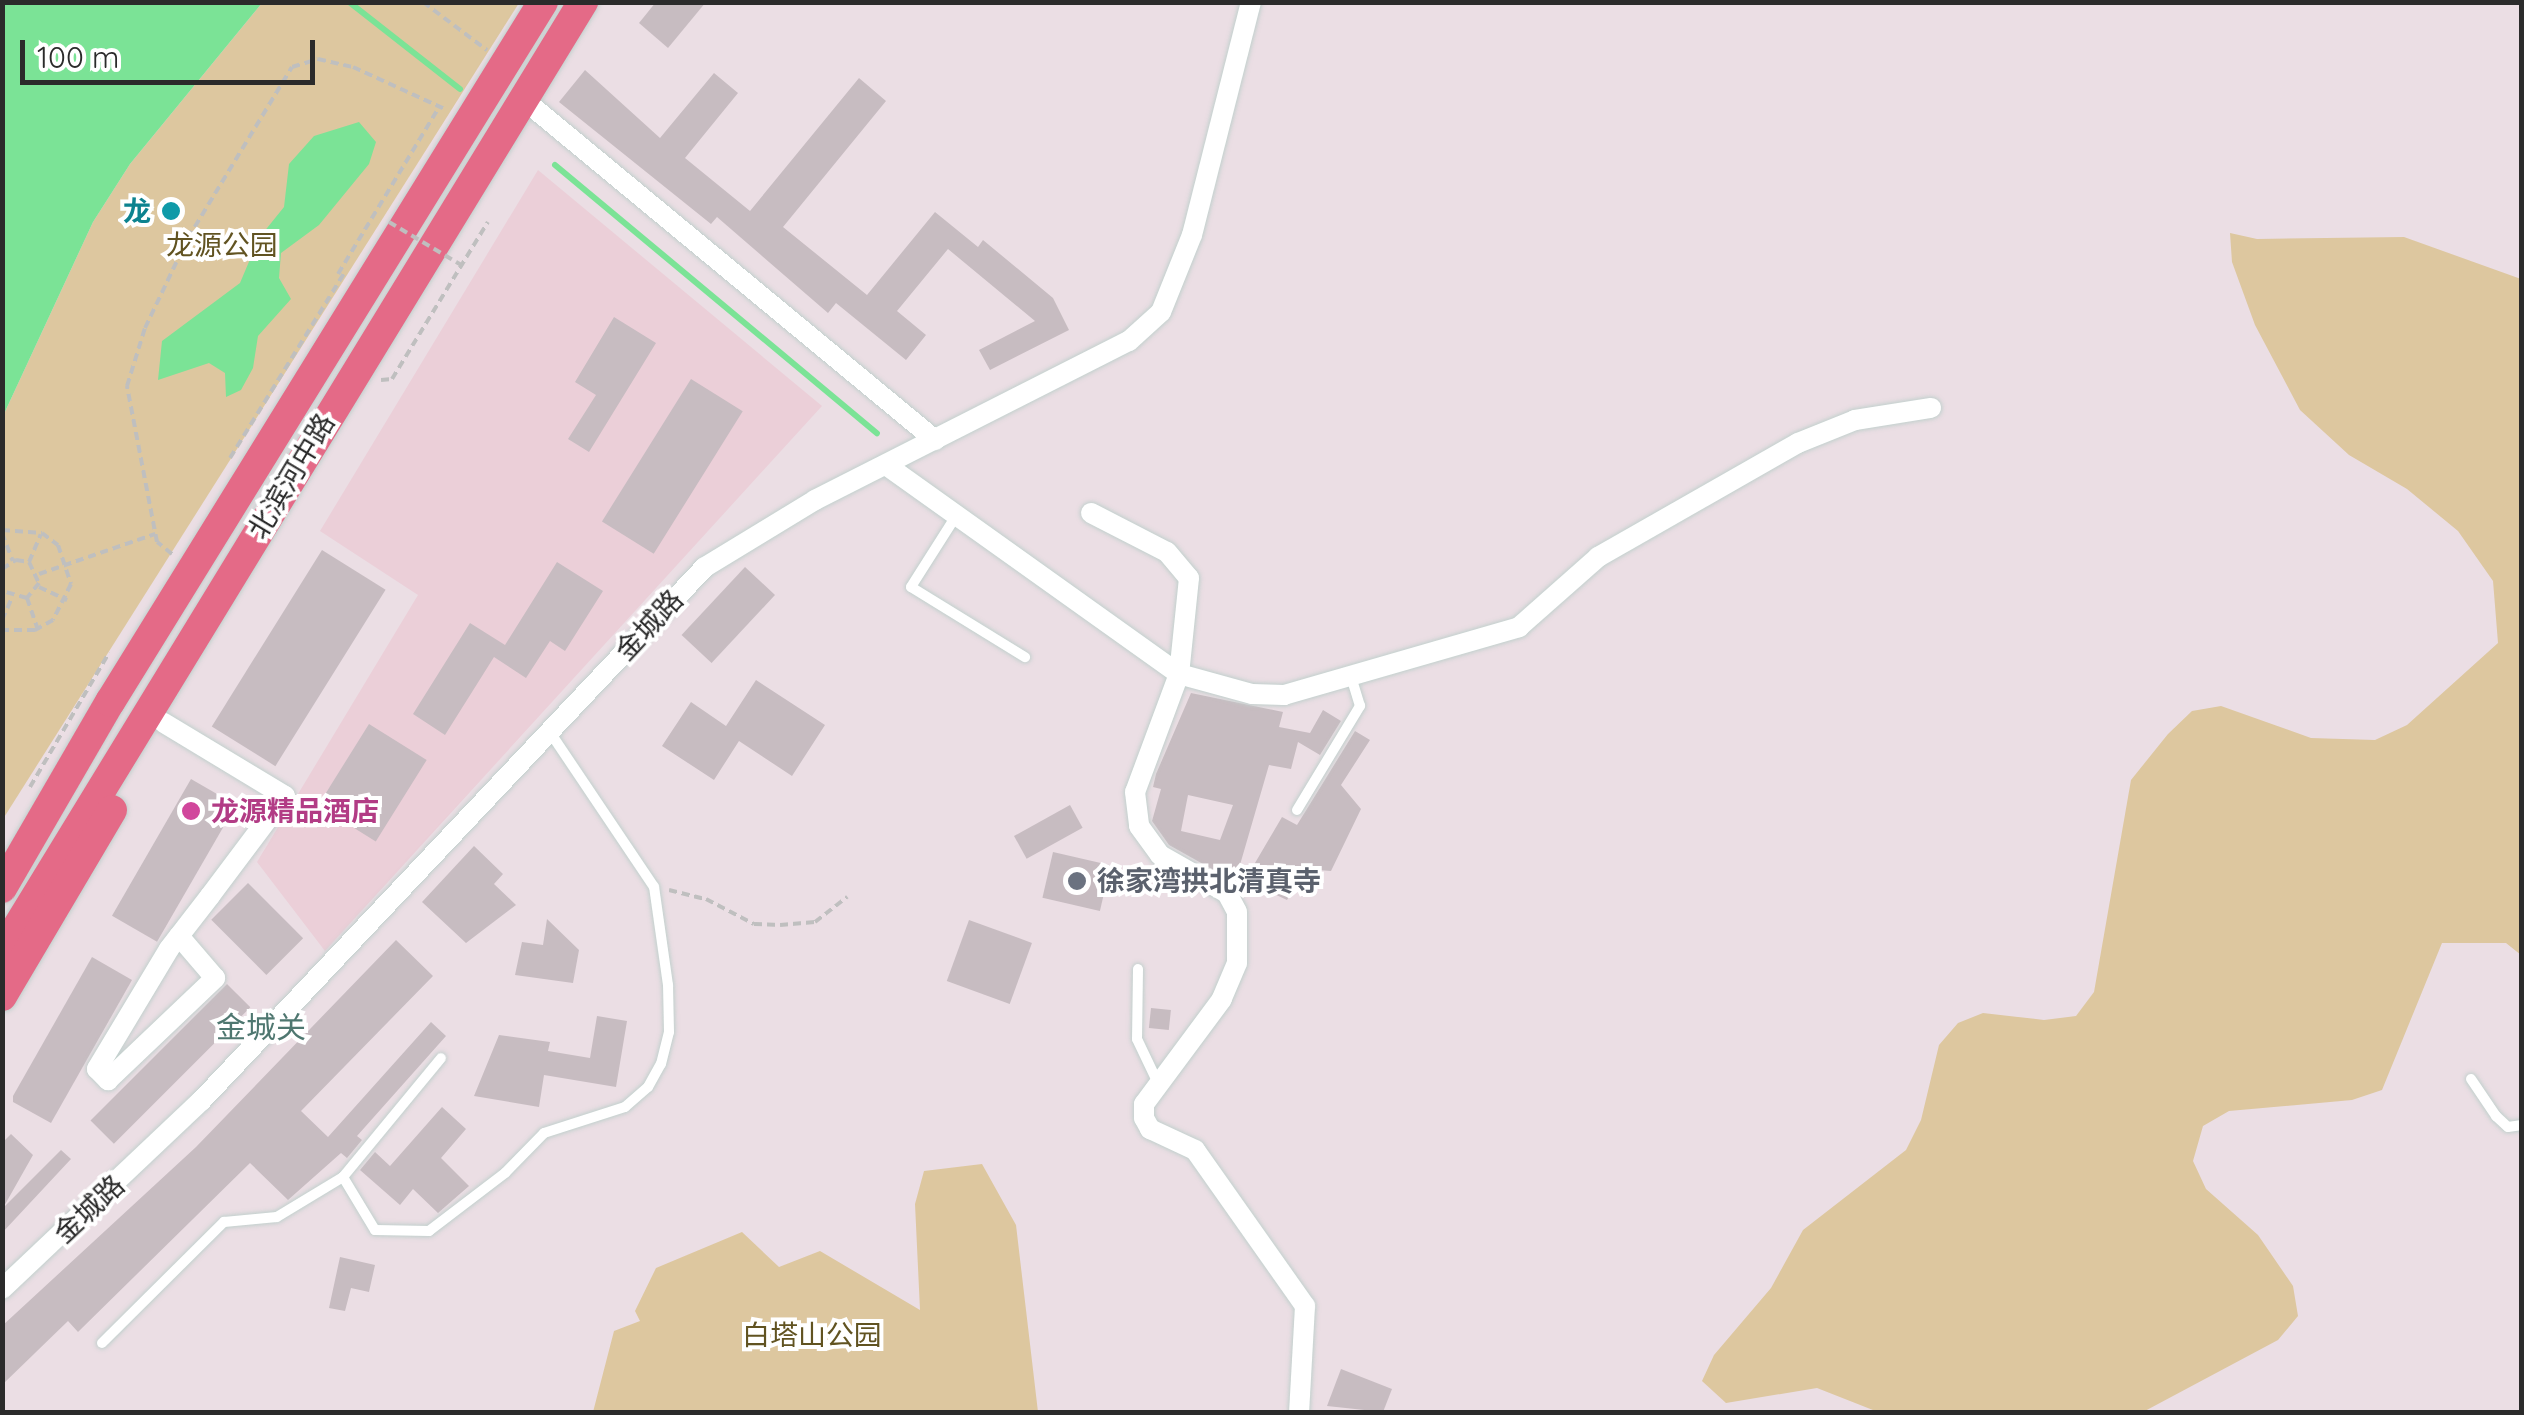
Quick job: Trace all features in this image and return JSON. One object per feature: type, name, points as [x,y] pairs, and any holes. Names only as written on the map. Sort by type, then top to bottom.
[{"type":"main road","name":"北滨河中路","points":[[2,888],[192,569],[543,2]]},
{"type":"main road","name":"北滨河中路","points":[[2,952],[284,485],[583,2]]},
{"type":"main road","points":[[2,996],[164,723],[284,485]]},
{"type":"street","name":"金城路","points":[[2,1289],[150,1153],[705,568],[750,536],[1129,341],[1162,312],[1192,235],[1251,2]]},
{"type":"street","points":[[523,99],[935,440]]},
{"type":"street","points":[[886,464],[1179,674],[1252,694],[1284,695],[1519,627],[1559,598],[1598,557],[1798,442],[1856,420],[1931,408]]},
{"type":"street","points":[[1091,514],[1167,552],[1189,578],[1179,674],[1141,766],[1139,826],[1160,855],[1227,893],[1238,912],[1240,939],[1222,999],[1144,1104],[1150,1129],[1195,1150],[1305,1306],[1299,1412]]},
{"type":"street","points":[[164,723],[285,796],[179,936],[97,1069],[108,1080],[215,978],[179,936]]},
{"type":"lane","points":[[957,515],[911,587],[1025,657]]},
{"type":"lane","points":[[1297,810],[1360,706],[1351,677]]},
{"type":"lane","points":[[343,1178],[375,1230],[429,1230],[505,1173],[544,1133],[625,1107],[648,1088],[669,1032],[654,887],[550,731]]},
{"type":"lane","points":[[1138,969],[1136,1038],[1158,1083]]},
{"type":"lane","points":[[102,1343],[224,1222],[277,1217],[343,1178],[441,1058]]},
{"type":"lane","points":[[2471,1079],[2496,1116],[2508,1126],[2522,1126]]},
{"type":"path","points":[[192,569],[155,534],[127,386],[145,328],[188,238],[292,67],[318,59],[353,66],[470,120]]},
{"type":"path","points":[[338,274],[439,106]]},
{"type":"path","points":[[389,222],[462,266]]},
{"type":"path","points":[[392,379],[488,222]]},
{"type":"path","points":[[2,630],[38,629],[67,600],[68,563],[42,533],[2,532],[13,561]]},
{"type":"path","points":[[28,562],[42,533]]},
{"type":"path","points":[[39,574],[155,534]]},
{"type":"path","points":[[2,569],[13,561],[28,562],[39,574],[38,587],[27,598],[12,598],[2,591]]},
{"type":"path","points":[[38,587],[67,600]]},
{"type":"path","points":[[2,620],[12,598]]},
{"type":"path","points":[[27,598],[38,629]]},
{"type":"path","points":[[654,887],[706,899],[754,924],[815,922],[847,896]]},
{"type":"shaded area","points":[[3,2],[262,3],[130,164],[93,222],[3,416]]},
{"type":"shaded area","points":[[359,122],[376,142],[369,164],[319,225],[281,253],[279,278],[291,299],[258,336],[253,368],[241,390],[226,397],[225,373],[209,363],[158,380],[162,341],[240,283],[259,238],[284,207],[289,164],[314,136]]},
{"type":"shaded area","points":[[538,170],[822,406],[325,951],[257,862],[418,595],[320,531]]},
{"type":"green space","name":"龙源公园","points":[[262,3],[519,3],[3,819],[3,416],[93,222],[130,164]]},
{"type":"green space","points":[[2230,233],[2257,239],[2404,237],[2521,279],[2521,955],[2506,943],[2442,943],[2382,1090],[2352,1100],[2229,1111],[2203,1126],[2193,1161],[2206,1189],[2258,1235],[2293,1286],[2298,1316],[2278,1340],[2143,1412],[1878,1412],[1817,1388],[1726,1403],[1702,1381],[1714,1355],[1771,1288],[1803,1230],[1906,1150],[1921,1120],[1939,1045],[1958,1023],[1983,1013],[2044,1020],[2076,1016],[2094,992],[2131,780],[2168,734],[2192,711],[2221,706],[2311,738],[2375,740],[2407,725],[2498,643],[2493,581],[2458,531],[2407,489],[2349,455],[2300,410],[2255,325],[2232,262]]},
{"type":"green space","name":"白塔山公园","points":[[982,1164],[1016,1225],[1038,1412],[593,1412],[614,1331],[640,1321],[635,1311],[656,1268],[742,1232],[779,1267],[820,1251],[920,1310],[915,1204],[924,1171]]},
{"type":"building","points":[[656,2],[706,2],[668,48],[639,23]]},
{"type":"building","points":[[585,70],[660,138],[714,73],[738,93],[685,158],[750,211],[859,78],[886,101],[783,227],[867,295],[935,212],[978,247],[983,240],[1053,298],[1069,330],[990,370],[979,350],[1035,321],[948,249],[897,311],[926,335],[906,360],[836,303],[828,313],[717,217],[711,224],[559,102]]},
{"type":"building","points":[[614,317],[656,343],[589,452],[568,439],[596,395],[575,382]]},
{"type":"building","points":[[691,379],[743,411],[654,554],[602,521]]},
{"type":"building","points":[[322,550],[386,590],[275,766],[212,726]]},
{"type":"building","points":[[557,562],[603,591],[565,651],[550,641],[526,678],[494,657],[445,735],[413,714],[470,623],[505,645]]},
{"type":"building","points":[[745,567],[775,595],[712,663],[682,635]]},
{"type":"building","points":[[756,680],[825,725],[792,776],[739,741],[714,780],[662,746],[691,702],[726,726]]},
{"type":"building","points":[[1191,693],[1283,712],[1279,727],[1310,733],[1323,710],[1341,721],[1320,755],[1298,742],[1291,769],[1269,765],[1235,882],[1169,845],[1152,821],[1161,789],[1153,787]],"holes":[[[1188,795],[1233,805],[1220,840],[1181,831]]]},
{"type":"building","points":[[369,724],[427,760],[376,841],[318,805]]},
{"type":"building","points":[[1355,731],[1370,740],[1341,785],[1361,809],[1331,871],[1305,869],[1287,900],[1245,880],[1282,817],[1297,825]]},
{"type":"building","points":[[191,779],[236,805],[157,942],[112,916]]},
{"type":"building","points":[[1070,805],[1083,828],[1027,859],[1014,836]]},
{"type":"building","points":[[474,846],[503,874],[494,884],[516,905],[466,943],[422,902]]},
{"type":"building","name":"徐家湾拱北清真寺","points":[[1053,852],[1110,865],[1100,911],[1042,898]]},
{"type":"building","points":[[248,883],[303,938],[266,975],[211,920]]},
{"type":"building","points":[[547,919],[579,950],[573,983],[515,975],[522,942],[543,945]]},
{"type":"building","points":[[969,920],[1032,943],[1010,1004],[947,981]]},
{"type":"building","points":[[396,940],[433,976],[301,1111],[328,1137],[431,1022],[446,1036],[357,1136],[362,1140],[347,1158],[341,1153],[288,1200],[250,1163],[78,1332],[68,1321],[2,1385],[2,1326],[196,1147]]},
{"type":"building","points":[[92,957],[132,980],[51,1123],[13,1102],[13,1096]]},
{"type":"building","points":[[227,984],[250,1007],[114,1144],[91,1120]]},
{"type":"building","points":[[1151,1008],[1171,1010],[1169,1030],[1149,1028]]},
{"type":"building","points":[[597,1016],[627,1021],[616,1087],[544,1075],[539,1107],[474,1096],[499,1035],[550,1042],[548,1051],[590,1058]]},
{"type":"building","points":[[442,1107],[466,1129],[441,1158],[469,1186],[438,1213],[413,1189],[400,1205],[360,1170],[375,1152],[390,1166]]},
{"type":"building","points":[[11,1134],[33,1155],[3,1208],[61,1150],[71,1159],[2,1233],[2,1143]]},
{"type":"building","points":[[340,1257],[375,1265],[369,1292],[351,1288],[345,1311],[329,1308]]},
{"type":"building","points":[[1341,1369],[1392,1389],[1383,1412],[1327,1406]]},
{"type":"waterway","points":[[349,2],[460,89]]},
{"type":"waterway","points":[[555,165],[877,433]]},
{"type":"place","name":"龙","points":[[171,211]]},
{"type":"place","name":"龙源精品酒店","points":[[191,811]]},
{"type":"place","name":"徐家湾拱北清真寺","points":[[1077,881]]},
{"type":"district","name":"金城关","points":[[261,1027]]}]
